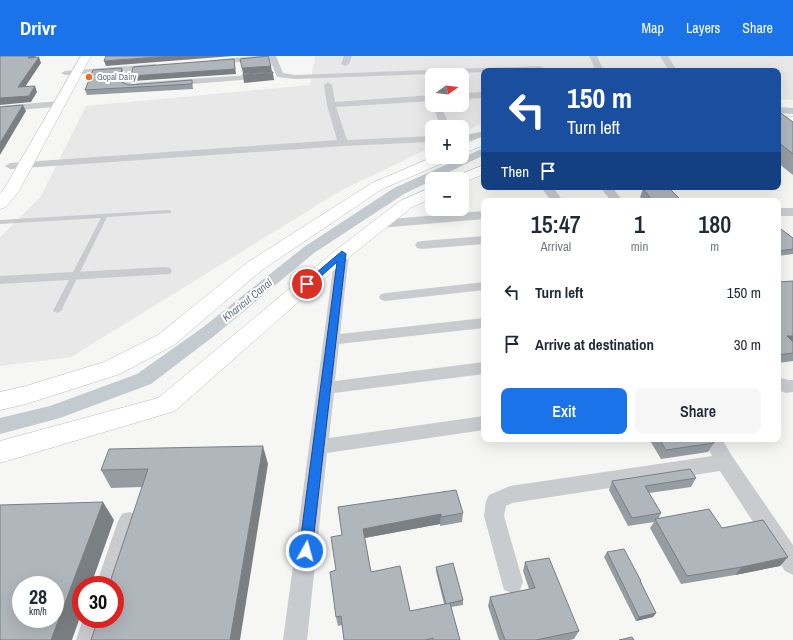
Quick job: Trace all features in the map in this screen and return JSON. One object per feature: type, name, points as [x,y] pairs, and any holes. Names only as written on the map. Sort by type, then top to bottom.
[{"type":"street","points":[[0,204],[11,190],[26,165],[60,104],[75,56]]},
{"type":"street","points":[[26,139],[46,105],[71,72],[86,56]]},
{"type":"street","points":[[202,63],[274,56],[280,75]]},
{"type":"street","points":[[593,56],[599,68]]},
{"type":"street","points":[[664,56],[671,68]]},
{"type":"street","points":[[534,61],[539,68]]},
{"type":"street","points":[[71,72],[165,66]]},
{"type":"street","points":[[130,68],[126,85],[130,86],[280,75],[295,77],[481,72]]},
{"type":"street","points":[[328,85],[331,105],[343,144]]},
{"type":"street","points":[[469,96],[481,95]]},
{"type":"street","points":[[331,105],[425,98]]},
{"type":"street","points":[[0,109],[60,104]]},
{"type":"street","points":[[781,120],[793,121]]},
{"type":"street","points":[[469,137],[481,135]]},
{"type":"street","points":[[10,166],[425,139]]},
{"type":"street","points":[[469,147],[481,141]]},
{"type":"street","points":[[2,178],[18,153]]},
{"type":"street","points":[[0,401],[26,395],[112,368],[166,340],[255,266],[377,186],[429,164]]},
{"type":"street","points":[[469,176],[481,170]]},
{"type":"street","points":[[548,190],[555,198]]},
{"type":"street","points":[[608,190],[615,198]]},
{"type":"street","points":[[0,452],[166,405],[342,254],[406,204],[425,195]]},
{"type":"street","points":[[781,212],[793,212]]},
{"type":"street","points":[[380,224],[481,215]]},
{"type":"street","points":[[422,245],[481,240]]},
{"type":"street","points":[[295,640],[342,254]]},
{"type":"street","points":[[0,280],[165,271]]},
{"type":"street","points":[[386,297],[481,286]]},
{"type":"street","points":[[332,340],[481,323]]},
{"type":"street","points":[[326,388],[481,368]]},
{"type":"street","points":[[781,384],[786,387],[793,386]]},
{"type":"street","points":[[318,447],[481,423]]},
{"type":"street","points":[[714,442],[793,564]]},
{"type":"street","points":[[512,582],[494,516],[496,501],[510,495],[726,462]]},
{"type":"street","points":[[110,576],[129,521]]},
{"type":"street","points":[[88,640],[92,628]]},
{"type":"lane","points":[[0,222],[169,212]]},
{"type":"lane","points":[[57,311],[105,216]]},
{"type":"shaded area","points":[[315,56],[793,56],[793,100],[781,99],[781,68],[481,68],[481,124],[469,130],[469,120],[425,120],[425,150],[342,190],[71,357],[0,366],[0,237],[41,196],[86,106],[310,85]]},
{"type":"building","points":[[0,56],[30,56],[28,58],[39,57],[18,87],[35,86],[29,96],[0,98]]},
{"type":"building","points":[[106,56],[172,56],[104,61]]},
{"type":"building","points":[[268,56],[271,66],[242,68],[240,59]]},
{"type":"building","points":[[234,59],[235,69],[131,76],[133,67]]},
{"type":"building","points":[[122,68],[119,81],[129,85],[192,80],[192,84],[85,90],[93,70]]},
{"type":"building","points":[[273,73],[243,75],[243,74]]},
{"type":"building","points":[[23,105],[0,143],[0,107]]},
{"type":"building","points":[[781,113],[793,122],[793,154],[781,144]]},
{"type":"building","points":[[644,190],[671,190],[679,198],[650,198]]},
{"type":"building","points":[[781,229],[793,238],[793,249],[781,251]]},
{"type":"building","points":[[793,281],[793,336],[787,336],[793,342],[793,353],[781,355],[781,282]]},
{"type":"building","points":[[661,442],[714,443],[666,450]]},
{"type":"building","points":[[263,446],[230,640],[91,640],[95,628],[124,628],[124,576],[112,576],[148,469],[101,470],[109,449]]},
{"type":"building","points":[[690,469],[696,478],[645,486],[661,513],[632,518],[612,481]]},
{"type":"building","points":[[456,490],[463,513],[441,517],[441,514],[363,529],[371,572],[400,566],[410,611],[450,603],[460,640],[433,640],[433,638],[425,640],[344,640],[341,616],[336,617],[330,572],[336,570],[331,537],[342,535],[338,507]]},
{"type":"building","points":[[103,502],[75,576],[72,576],[72,584],[64,606],[64,576],[12,576],[12,628],[56,628],[51,640],[0,640],[0,505]]},
{"type":"building","points":[[709,509],[722,528],[763,520],[788,557],[742,567],[687,576],[655,519]]},
{"type":"building","points":[[624,549],[656,613],[639,617],[607,552]]},
{"type":"building","points":[[549,558],[579,631],[536,640],[505,640],[490,597],[535,588],[525,562]]},
{"type":"building","points":[[453,563],[463,600],[446,604],[436,567]]},
{"type":"building","points":[[632,637],[634,640],[619,640]]},
{"type":"waterway","name":"Kharicut Canal","points":[[781,110],[793,111]]},
{"type":"waterway","name":"Kharicut Canal","points":[[0,426],[53,413],[144,379],[208,332],[309,250],[399,191],[481,152]]},
{"type":"place","name":"Gopal Dairy","points":[[89,77]]},
{"type":"route","points":[[306,551],[342,254],[307,284]]}]
